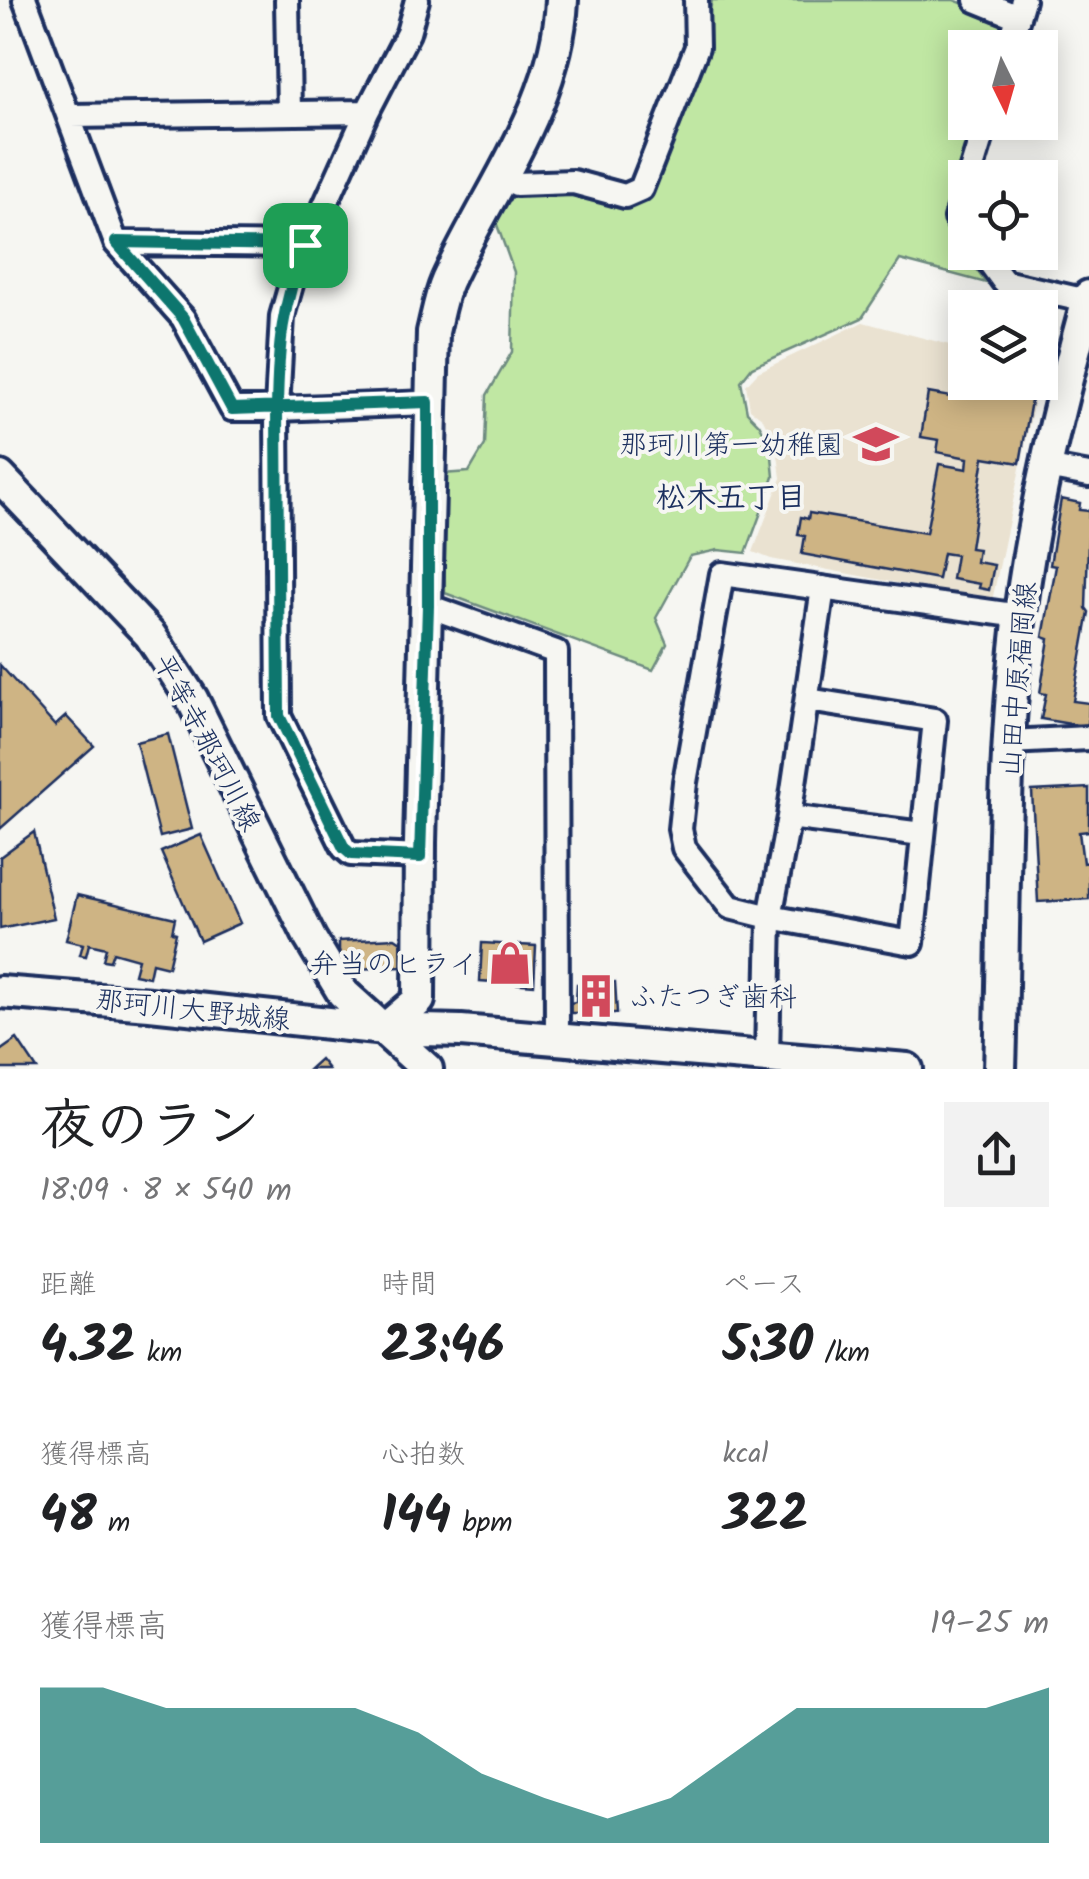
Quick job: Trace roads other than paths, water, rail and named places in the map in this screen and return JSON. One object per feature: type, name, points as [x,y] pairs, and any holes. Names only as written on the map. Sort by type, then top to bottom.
[{"type":"main road","points":[[426,1069],[385,1029],[420,1000],[428,402],[433,332],[445,284],[503,176],[551,74],[562,0]]},
{"type":"main road","name":"山田中原福岡線","points":[[1000,1069],[1009,742],[1020,616],[1046,467],[1088,299]]},
{"type":"main road","name":"平等寺那珂川線","points":[[0,477],[150,635],[192,699],[254,828],[334,979],[385,1029]]},
{"type":"main road","name":"那珂川大野城線","points":[[0,992],[385,1029],[461,1031],[907,1069]]},
{"type":"street","points":[[25,0],[116,242],[183,318],[232,409],[428,402]]},
{"type":"street","points":[[287,0],[289,113]]},
{"type":"street","points":[[417,0],[408,33],[305,245],[282,316],[277,408],[279,716],[344,848],[351,854],[420,857]]},
{"type":"street","points":[[503,176],[516,184],[560,180],[625,196],[641,189],[697,47],[696,0]]},
{"type":"street","points":[[976,0],[1021,9]]},
{"type":"street","points":[[70,116],[367,112]]},
{"type":"street","points":[[116,242],[305,245]]},
{"type":"street","points":[[995,270],[1004,282],[1088,299]]},
{"type":"street","points":[[1046,467],[1089,475]]},
{"type":"street","points":[[808,700],[935,720],[912,943],[730,907],[684,848],[680,829],[685,782],[722,574],[1020,616]]},
{"type":"street","points":[[767,1058],[770,917],[808,700],[823,588]]},
{"type":"street","points":[[428,606],[556,652],[557,1039]]},
{"type":"street","points":[[1009,742],[1089,738]]},
{"type":"street","points":[[789,817],[922,834]]},
{"type":"place","name":"那珂川第一幼稚園","points":[[876,444]]},
{"type":"place","name":"弁当のヒライ","points":[[510,963]]},
{"type":"place","name":"ふたつぎ歯科","points":[[596,996]]},
{"type":"district","name":"松木五丁目","points":[[731,497]]}]
